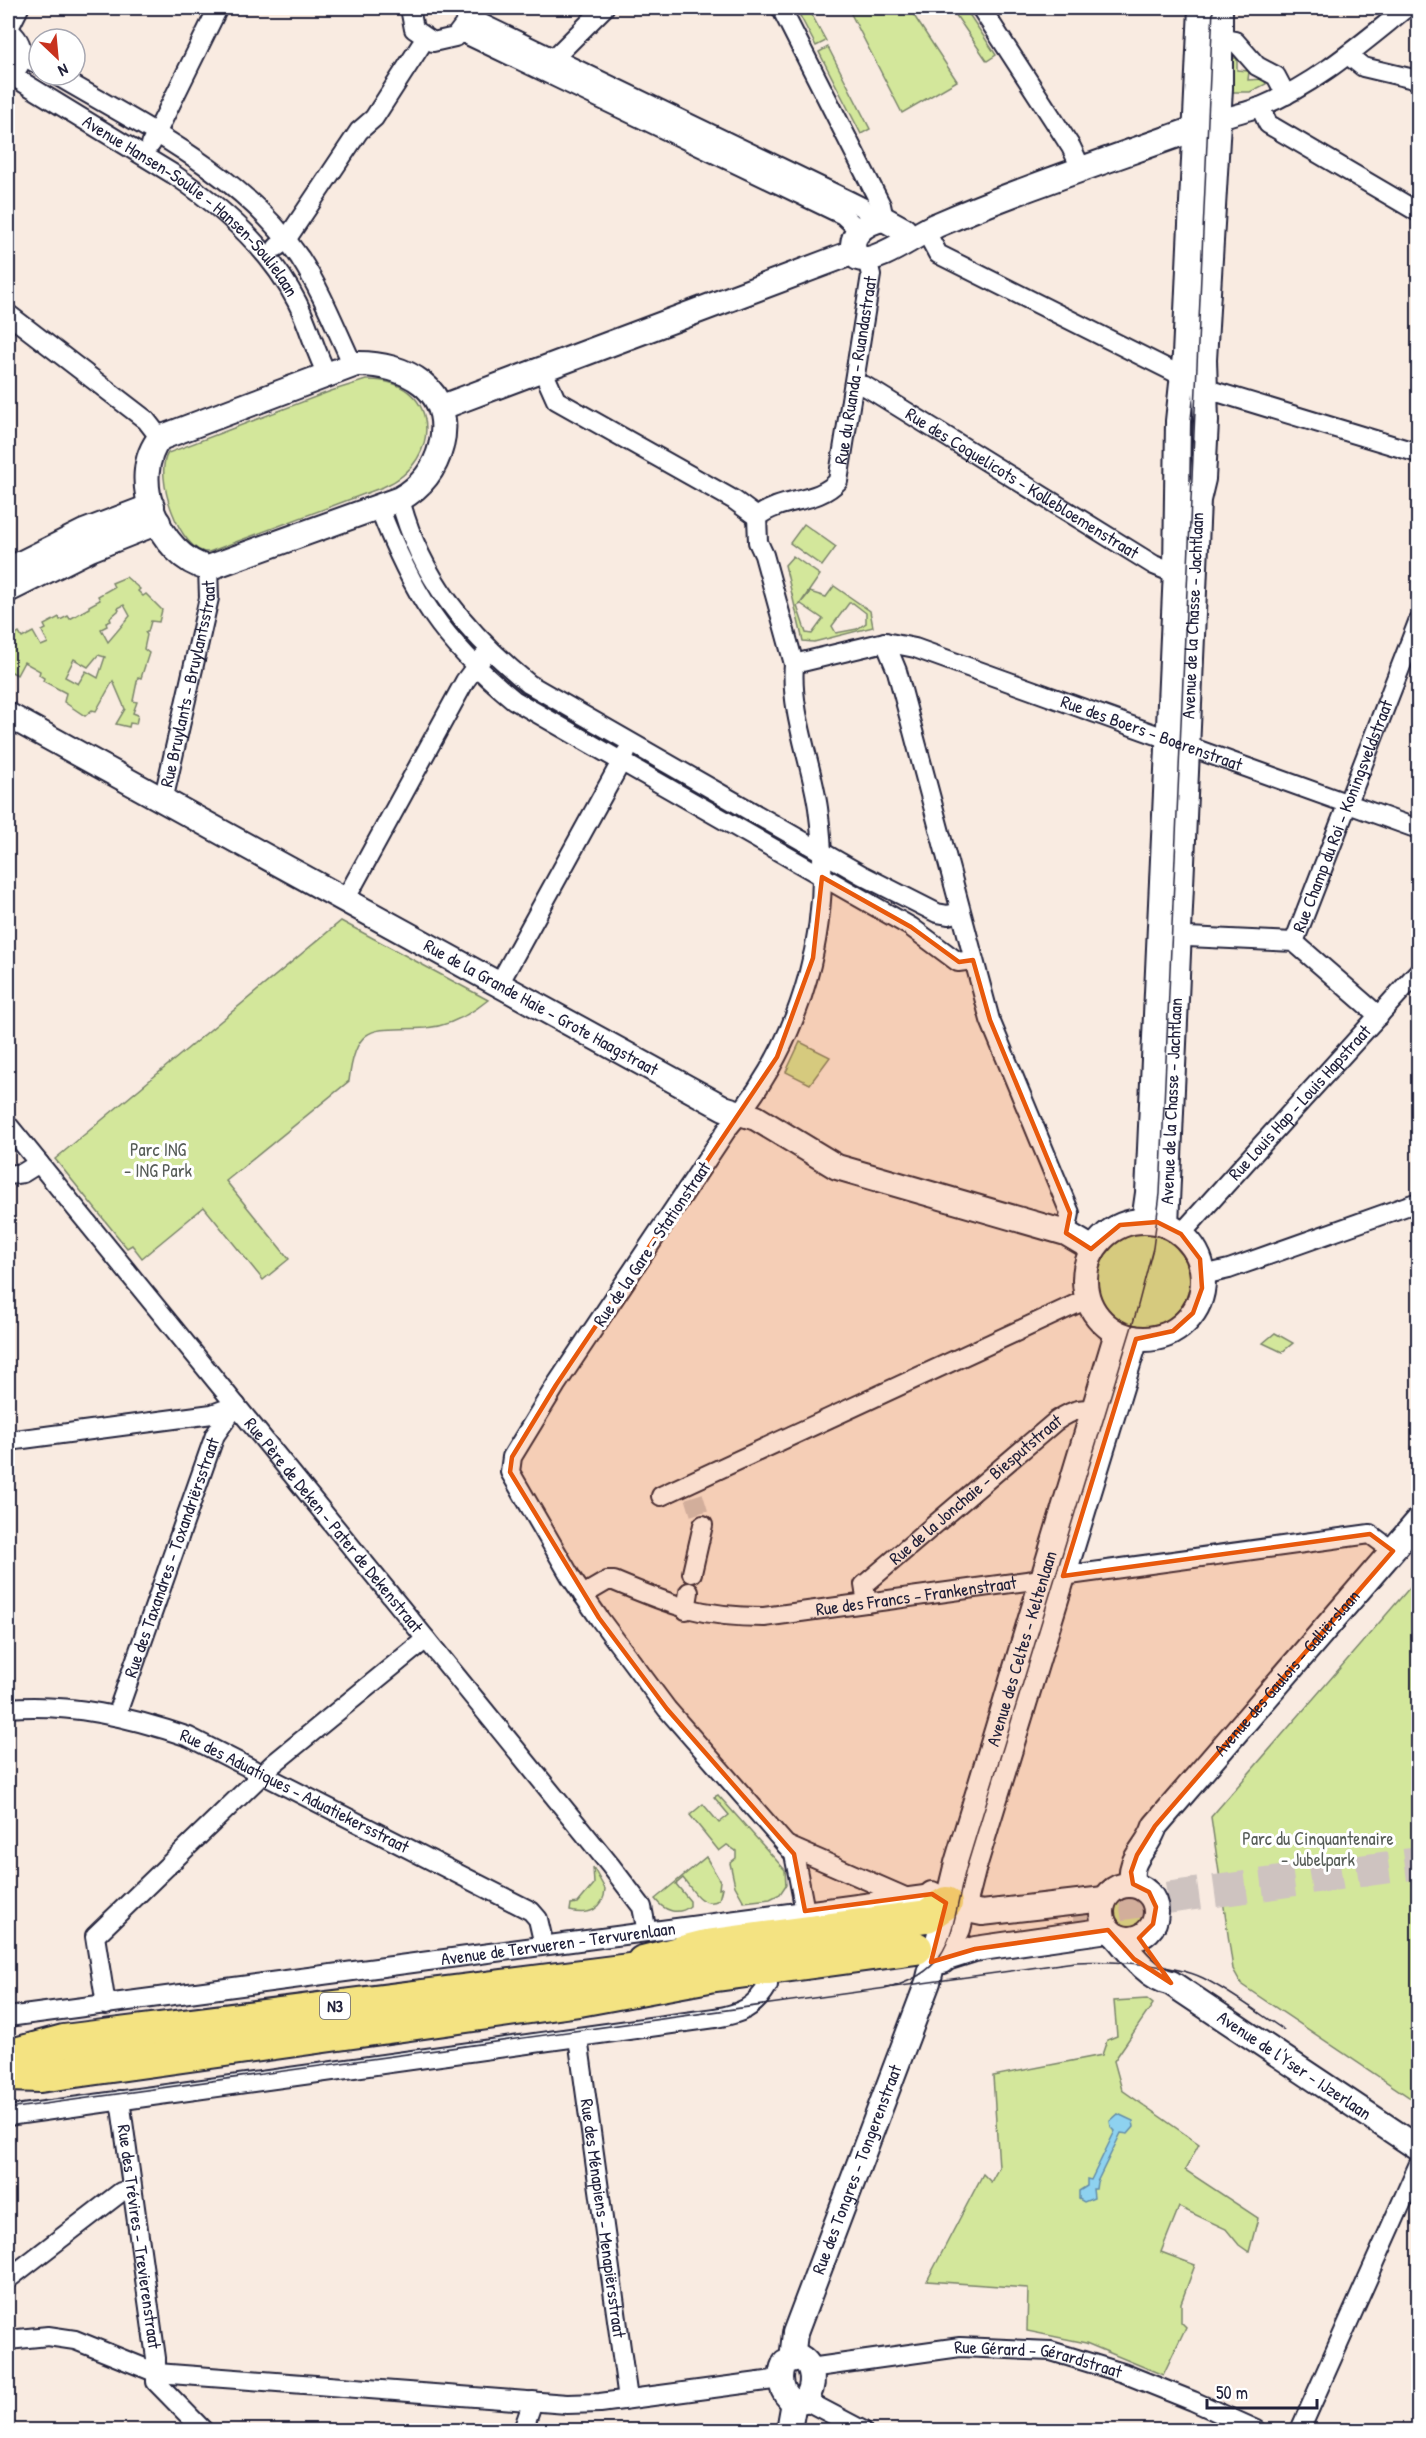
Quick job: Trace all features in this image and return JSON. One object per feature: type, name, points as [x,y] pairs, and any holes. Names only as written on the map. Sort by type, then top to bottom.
[{"type":"highway","points":[[606,1971],[706,1946],[927,1916],[947,1902]]},
{"type":"highway","name":"Avenue de Tervueren - Tervurenlaan","points":[[8,2056],[64,2041],[606,1971],[706,1961],[927,1961]]},
{"type":"highway","points":[[579,2000],[768,1985],[927,1961]]},
{"type":"highway","name":"Avenue de Tervueren - Tervurenlaan","points":[[8,2075],[40,2076],[579,2000],[709,1976],[927,1961]]},
{"type":"highway","points":[[8,2044],[64,2041]]},
{"type":"highway","points":[[8,2087],[40,2076]]},
{"type":"street","points":[[9,76],[19,66],[22,55],[20,43],[8,30],[19,8]]},
{"type":"street","points":[[144,156],[218,8]]},
{"type":"street","points":[[410,8],[411,22],[425,39],[440,42],[465,19],[549,66],[862,207],[878,236]]},
{"type":"street","points":[[549,66],[604,8]]},
{"type":"street","name":"Rue du Ruanda - Ruandastraat","points":[[758,518],[771,507],[830,490],[838,481],[881,206],[781,8]]},
{"type":"street","points":[[981,8],[1071,147],[1082,170]]},
{"type":"street","name":"Avenue de la Chasse - Jachtlaan","points":[[1164,1226],[1148,1193],[1169,936],[1185,570],[1205,433],[1193,382],[1194,128],[1201,8]]},
{"type":"street","name":"Avenue de la Chasse - Jachtlaan","points":[[1193,382],[1218,120],[1220,8]]},
{"type":"street","points":[[442,407],[543,371],[878,236],[925,230],[1194,128],[1260,107],[1286,94],[1348,55],[1406,8]]},
{"type":"street","points":[[1220,38],[1235,41],[1257,66],[1276,76],[1286,94]]},
{"type":"street","points":[[267,256],[286,240],[359,131],[374,118],[425,39]]},
{"type":"street","points":[[22,55],[27,58]]},
{"type":"street","points":[[1348,55],[1363,67],[1419,80]]},
{"type":"street","name":"Avenue Hansen-Soulie - Hansen-Soulielaan","points":[[9,76],[197,190],[239,226],[267,256],[295,298],[327,374]]},
{"type":"street","name":"Avenue Hansen-Soulie - Hansen-Soulielaan","points":[[76,87],[189,154],[231,186],[286,240],[325,300],[352,365]]},
{"type":"street","points":[[1260,107],[1268,124],[1419,212]]},
{"type":"street","points":[[925,230],[938,255],[1193,382],[1419,453]]},
{"type":"street","points":[[8,314],[146,420],[160,438]]},
{"type":"street","points":[[370,364],[397,369],[426,386],[442,407],[442,440],[438,456],[421,483],[389,503],[208,568],[196,565],[180,555],[155,514],[147,482],[147,463],[152,447],[160,438],[352,365],[370,364]]},
{"type":"street","points":[[543,371],[556,400],[734,500],[758,518]]},
{"type":"street","name":"Rue des Coquelicots - Kollebloemenstraat","points":[[854,384],[865,386],[972,450],[1154,565],[1185,570]]},
{"type":"street","points":[[389,503],[432,577],[464,624],[488,650],[529,684],[916,903],[948,915],[960,912]]},
{"type":"street","points":[[389,503],[400,561],[424,603],[457,648],[514,700],[911,927],[958,962],[973,960]]},
{"type":"street","points":[[8,570],[84,532],[155,514]]},
{"type":"street","points":[[8,590],[155,514]]},
{"type":"street","name":"Rue de la Gare - Stationstraat","points":[[758,518],[758,542],[764,555],[794,664],[792,688],[818,808],[824,893],[813,958],[800,1004],[777,1057],[752,1100],[556,1385],[512,1457],[510,1472],[583,1595],[667,1708],[731,1785],[786,1845]]},
{"type":"street","name":"Rue Bruylants - Bruylantsstraat","points":[[163,801],[209,598],[208,568]]},
{"type":"street","name":"Rue Champ du Roi - Koningsveldstraat","points":[[1294,942],[1419,622]]},
{"type":"street","points":[[794,664],[885,642],[897,670],[990,1020],[1070,1213],[1066,1233]]},
{"type":"street","name":"Rue des Boers - Boerenstraat","points":[[885,642],[915,648],[1419,829]]},
{"type":"street","points":[[345,900],[475,666],[488,650]]},
{"type":"street","name":"Rue de la Grande Haie - Grote Haagstraat","points":[[8,715],[724,1108],[756,1118],[837,1167],[1066,1233],[1093,1249]]},
{"type":"street","points":[[499,984],[632,744]]},
{"type":"street","points":[[1169,936],[1294,942],[1379,1016]]},
{"type":"street","name":"Rue Louis Hap - Louis Hapstraat","points":[[1164,1226],[1379,1016],[1419,972]]},
{"type":"street","name":"Rue Père de Deken - Pater de Dekenstraat","points":[[8,1125],[642,1906],[647,1932]]},
{"type":"street","points":[[8,1175],[24,1173],[39,1163]]},
{"type":"street","points":[[1203,1275],[1230,1269],[1419,1202]]},
{"type":"street","points":[[1129,1222],[1164,1226],[1196,1252],[1203,1275],[1198,1305],[1181,1326],[1156,1338],[1125,1336],[1099,1319],[1087,1299],[1085,1273],[1093,1249],[1112,1230],[1129,1222]]},
{"type":"street","points":[[661,1496],[691,1490],[1087,1299]]},
{"type":"street","name":"Avenue des Celtes - Keltenlaan","points":[[927,1961],[1052,1578],[1125,1336]]},
{"type":"street","points":[[8,1441],[212,1414],[236,1406]]},
{"type":"street","name":"Rue des Taxandres - Toxandriërsstraat","points":[[116,1716],[214,1435],[236,1406]]},
{"type":"street","name":"Rue de la Jonchaie - Biesputstraat","points":[[867,1603],[864,1585],[1056,1421],[1072,1410],[1084,1407],[1102,1413]]},
{"type":"street","name":"Avenue des Gaulois - Galliërslaan","points":[[1107,1895],[1114,1866],[1145,1830],[1155,1826],[1419,1521]]},
{"type":"street","points":[[692,1573],[703,1525]]},
{"type":"street","name":"Rue des Francs - Frankenstraat","points":[[583,1595],[607,1581],[614,1581],[688,1601],[733,1617],[764,1617],[1370,1534],[1393,1551]]},
{"type":"street","points":[[106,2005],[95,1936],[264,1773],[343,1705],[426,1639]]},
{"type":"street","name":"Rue des Aduatiques - Aduatiekersstraat","points":[[8,1708],[85,1710],[116,1716],[189,1737],[264,1773],[531,1911],[538,1919],[544,1945]]},
{"type":"street","name":"Avenue des Gaulois - Galliërslaan","points":[[1133,1884],[1131,1875],[1134,1862],[1153,1835],[1155,1826]]},
{"type":"street","points":[[786,1845],[904,1897]]},
{"type":"street","points":[[786,1845],[794,1854],[799,1868],[805,1911]]},
{"type":"street","points":[[1125,1884],[1133,1884],[1149,1892],[1156,1907],[1153,1924],[1141,1936],[1124,1939],[1112,1933],[1101,1916],[1107,1895],[1125,1884]]},
{"type":"street","name":"Avenue de Tervueren - Tervurenlaan","points":[[8,2017],[904,1897],[947,1902],[982,1913],[1107,1895]]},
{"type":"street","name":"Avenue de Tervueren - Tervurenlaan","points":[[927,1961],[975,1949],[1112,1933]]},
{"type":"street","name":"Avenue de l'Yser - IJzerlaan","points":[[1112,1933],[1134,1959],[1161,1981],[1171,1983]]},
{"type":"street","name":"Avenue de l'Yser - IJzerlaan","points":[[1141,1936],[1143,1943],[1171,1983],[1419,2148]]},
{"type":"street","name":"Rue des Tongres - Tongerenstraat","points":[[794,2369],[795,2333],[927,1961]]},
{"type":"street","points":[[8,2116],[735,2015],[757,2003],[768,1985]]},
{"type":"street","name":"Rue des Ménapiens - Menapiërsstraat","points":[[578,2038],[628,2399]]},
{"type":"street","name":"Rue des Trévires - Trevierenstraat","points":[[120,2100],[157,2373]]},
{"type":"street","points":[[1300,2430],[1419,2166]]},
{"type":"street","points":[[8,2280],[121,2192],[132,2191]]},
{"type":"street","name":"Rue Gérard - Gérardstraat","points":[[8,2340],[48,2336],[75,2340],[157,2373],[578,2404],[628,2399],[794,2369],[960,2347],[1051,2351],[1123,2373],[1257,2430]]},
{"type":"street","points":[[794,2369],[786,2397],[800,2401],[862,2430]]},
{"type":"street","points":[[157,2373],[156,2382],[203,2430]]},
{"type":"street","points":[[523,2430],[533,2401]]},
{"type":"street","points":[[789,2430],[800,2401]]},
{"type":"highlighted area","points":[[822,877],[911,927],[959,962],[973,960],[990,1020],[1070,1213],[1066,1233],[1091,1249],[1120,1225],[1157,1222],[1181,1234],[1200,1259],[1202,1288],[1193,1313],[1173,1331],[1136,1339],[1063,1576],[1370,1534],[1393,1551],[1155,1826],[1137,1855],[1131,1872],[1133,1884],[1149,1892],[1156,1907],[1153,1924],[1139,1938],[1171,1983],[1134,1959],[1108,1930],[975,1949],[931,1962],[946,1903],[932,1894],[805,1911],[794,1854],[667,1709],[599,1618],[510,1472],[512,1457],[556,1385],[777,1057],[813,958]]},
{"type":"green space","points":[[796,8],[808,8],[826,41],[816,46]]},
{"type":"green space","points":[[848,8],[909,8],[957,81],[902,113]]},
{"type":"green space","points":[[951,8],[965,8],[996,55],[987,61]]},
{"type":"green space","points":[[828,47],[870,129],[861,134],[819,52]]},
{"type":"green space","points":[[1231,58],[1237,58],[1237,70],[1249,71],[1248,80],[1264,79],[1266,84],[1250,92],[1229,92]]},
{"type":"green space","points":[[366,380],[390,383],[408,392],[420,406],[426,423],[425,441],[417,459],[403,475],[383,487],[209,552],[198,549],[188,541],[179,528],[167,494],[164,463],[168,453]]},
{"type":"green space","points":[[804,524],[836,547],[822,566],[790,543]]},
{"type":"green space","points":[[793,556],[820,575],[800,604],[810,592],[826,597],[834,586],[870,611],[873,627],[814,642],[803,641],[785,565]],"holes":[[[849,603],[853,603],[866,613],[866,623],[857,629],[836,633],[832,626]],[[801,604],[823,619],[812,634],[806,633],[797,606]]]},
{"type":"green space","points":[[126,577],[140,589],[138,591],[143,596],[146,594],[162,610],[159,622],[151,621],[148,632],[145,632],[147,635],[144,649],[149,653],[141,678],[138,677],[133,701],[137,702],[133,713],[138,715],[136,724],[130,723],[129,727],[116,724],[125,709],[113,681],[96,711],[92,710],[85,716],[64,702],[66,693],[43,681],[44,678],[39,675],[40,671],[24,662],[17,675],[8,670],[8,640],[19,633],[22,638],[33,632],[41,646],[48,643],[42,631],[46,629],[44,625],[59,617],[60,620],[68,616],[70,619],[89,608],[100,600],[98,596],[114,587],[112,583]],"holes":[[[124,605],[130,616],[108,642],[101,629],[107,626],[106,623],[111,621],[110,618],[119,610],[118,608]],[[98,655],[105,657],[98,678],[86,671],[78,684],[65,677],[74,659],[88,667]]]},
{"type":"green space","name":"Parc ING - ING Park","points":[[341,921],[488,1000],[467,1014],[443,1025],[371,1032],[357,1047],[349,1081],[226,1181],[289,1259],[263,1280],[204,1207],[142,1258],[132,1245],[127,1248],[55,1159]]},
{"type":"green space","points":[[800,1042],[830,1057],[810,1084],[786,1072]]},
{"type":"green space","points":[[1144,1228],[1164,1232],[1181,1243],[1192,1260],[1196,1280],[1192,1300],[1181,1317],[1164,1328],[1144,1332],[1124,1328],[1107,1317],[1096,1300],[1092,1280],[1096,1260],[1107,1243],[1124,1232]]},
{"type":"green space","points":[[1275,1333],[1293,1343],[1282,1352],[1263,1343]]},
{"type":"green space","name":"Parc du Cinquantenaire - Jubelpark","points":[[1418,1578],[1418,2103],[1242,1985],[1233,1969],[1211,1817]]},
{"type":"green space","points":[[718,1795],[785,1870],[786,1885],[780,1894],[770,1899],[744,1902],[735,1886],[730,1863],[736,1858],[736,1851],[727,1845],[719,1851],[690,1815],[703,1804],[719,1823],[729,1815],[714,1797]]},
{"type":"green space","points":[[706,1857],[720,1881],[719,1889],[722,1888],[719,1900],[707,1902],[702,1900],[683,1878],[676,1884],[690,1901],[690,1906],[681,1911],[671,1911],[655,1899]]},
{"type":"green space","points":[[593,1867],[605,1889],[602,1902],[589,1912],[570,1911],[571,1904],[578,1903],[594,1884]]},
{"type":"green space","points":[[1129,1894],[1141,1900],[1147,1912],[1141,1924],[1129,1930],[1117,1924],[1111,1912],[1117,1900]]},
{"type":"green space","points":[[1147,1999],[1153,2004],[1114,2061],[1122,2090],[1199,2144],[1185,2170],[1258,2218],[1249,2252],[1239,2245],[1226,2229],[1179,2207],[1161,2252],[1195,2265],[1181,2303],[1181,2322],[1186,2327],[1163,2375],[1086,2343],[1027,2331],[1028,2288],[927,2281],[983,2174],[991,2182],[999,2167],[993,2076],[1102,2055],[1107,2040],[1117,2036],[1114,2001]]},
{"type":"water","points":[[1118,2114],[1133,2121],[1134,2127],[1128,2134],[1121,2133],[1097,2182],[1096,2189],[1093,2189],[1094,2198],[1084,2202],[1079,2199],[1079,2191],[1087,2186],[1087,2179],[1091,2180],[1115,2131],[1110,2121]]},
{"type":"tunnel","points":[[694,1496],[703,1525]]},
{"type":"tunnel","points":[[1072,1911],[1418,1863]]},
{"type":"tram line","points":[[885,1989],[908,1981],[925,1971],[938,1959],[952,1929],[966,1869],[1136,1313],[1153,1248],[1160,1194],[1213,8]]},
{"type":"tram line","points":[[8,2109],[1075,1962],[1140,1964],[1191,1973],[1224,1990],[1284,2030]]}]
